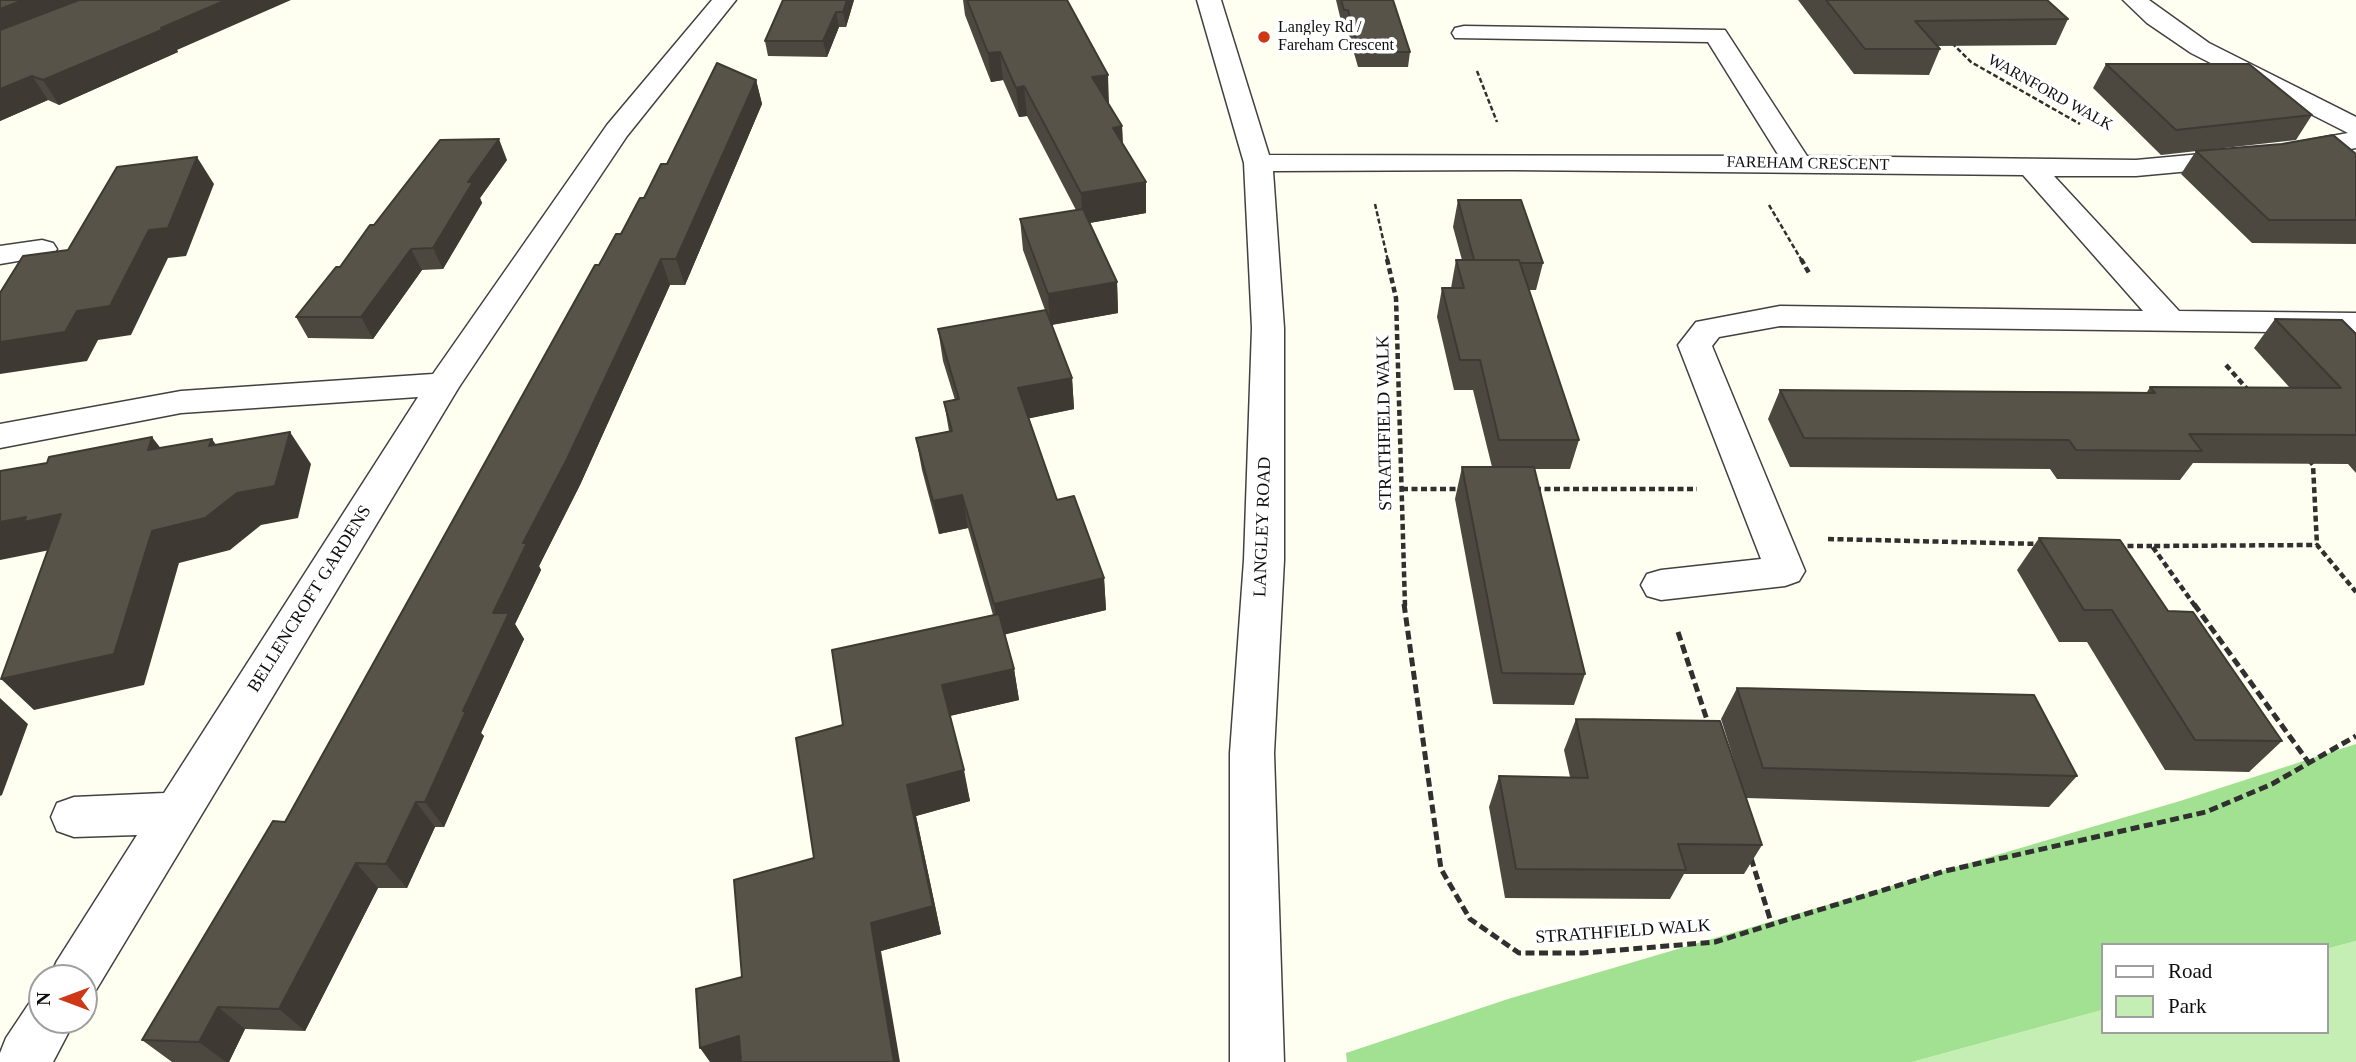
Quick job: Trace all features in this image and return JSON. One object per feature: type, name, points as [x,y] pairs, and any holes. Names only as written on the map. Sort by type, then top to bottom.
[{"type":"street","name":"BELLENCROFT GARDENS","points":[[84,964],[443,384],[617,131],[724,0]]},
{"type":"street","name":"LANGLEY ROAD","points":[[1209,0],[1258,163],[1268,328],[1264,560],[1252,753],[1257,1062]]},
{"type":"street","points":[[2135,0],[2155,18],[2200,48],[2356,127]]},
{"type":"street","points":[[1464,33],[1716,35],[1798,164]]},
{"type":"street","name":"FAREHAM CRESCENT","points":[[1258,163],[1745,163],[2157,167],[2266,156],[2356,140]]},
{"type":"street","points":[[2031,167],[2179,321]]},
{"type":"street","points":[[0,255],[42,249]]},
{"type":"street","points":[[1661,585],[1785,571],[1695,345],[1708,329],[1780,316],[2356,323]]},
{"type":"street","points":[[0,436],[181,402],[443,384]]},
{"type":"street","points":[[75,817],[178,813]]},
{"type":"path","points":[[1464,33],[1512,162]]},
{"type":"path","name":"WARNFORD WALK","points":[[1945,36],[1971,62],[2157,167]]},
{"type":"path","name":"STRATHFIELD WALK","points":[[1366,162],[1396,298],[1402,588],[1441,869],[1470,919],[1518,953],[1583,953],[1715,942],[1771,922],[1945,872],[2206,812],[2272,784],[2356,736]]},
{"type":"path","points":[[1745,163],[1833,316]]},
{"type":"path","points":[[2179,321],[2250,393]]},
{"type":"path","points":[[2304,455],[2313,465],[2317,545],[2356,593]]},
{"type":"path","points":[[1401,489],[1471,489]]},
{"type":"path","points":[[1527,489],[1751,489]]},
{"type":"path","points":[[1771,538],[2043,544]]},
{"type":"path","points":[[2112,545],[2317,545]]},
{"type":"path","points":[[2152,546],[2309,763]]},
{"type":"path","points":[[1661,585],[1710,731]]},
{"type":"path","points":[[1746,846],[1771,922]]},
{"type":"green space","points":[[2356,744],[2356,941],[2328,948],[2328,943],[2100,943],[2100,1011],[1912,1062],[1347,1062],[1346,1053],[1508,999],[2180,801]]},
{"type":"green space","points":[[2356,941],[2356,1062],[1912,1062],[2100,1011],[2100,1034],[2328,1034],[2328,948]]},
{"type":"building","points":[[0,0],[23,0],[0,9]]},
{"type":"building","points":[[79,0],[226,0],[43,80],[32,76],[0,89],[0,30]]},
{"type":"building","points":[[783,0],[847,0],[843,12],[836,12],[823,41],[765,41]]},
{"type":"building","points":[[967,0],[1067,0],[1108,75],[1092,77],[1122,126],[1113,128],[1146,182],[1081,193],[1024,86],[1016,88],[1000,52],[988,53]]},
{"type":"building","points":[[1341,0],[1393,0],[1410,52],[1359,52],[1348,10],[1344,10]]},
{"type":"building","points":[[1826,0],[2047,0],[2068,19],[1915,21],[1940,49],[1865,49]]},
{"type":"building","points":[[717,63],[756,80],[676,259],[661,259],[567,459],[523,543],[527,543],[493,613],[509,613],[463,711],[466,711],[425,802],[416,802],[386,864],[356,863],[279,1009],[218,1007],[199,1042],[142,1040],[273,821],[285,822],[595,265],[599,265],[616,234],[621,234],[640,198],[644,198],[661,164],[667,164]]},
{"type":"building","points":[[2106,64],[2249,64],[2312,115],[2176,130]]},
{"type":"building","points":[[2333,135],[2356,154],[2356,220],[2269,220],[2196,151],[2282,144]]},
{"type":"building","points":[[499,139],[468,182],[473,182],[433,248],[411,249],[361,317],[296,317],[336,267],[340,267],[370,225],[374,225],[440,140]]},
{"type":"building","points":[[197,157],[168,228],[149,230],[110,306],[77,311],[65,332],[0,342],[0,293],[23,256],[68,250],[117,167]]},
{"type":"building","points":[[1458,200],[1521,200],[1543,263],[1474,260]]},
{"type":"building","points":[[1083,209],[1117,282],[1048,294],[1020,219]]},
{"type":"building","points":[[1456,260],[1519,260],[1579,440],[1499,440],[1480,360],[1460,360],[1442,288],[1464,288]]},
{"type":"building","points":[[1046,310],[1072,378],[1018,388],[1057,500],[1074,496],[1104,578],[994,604],[962,495],[933,501],[916,438],[952,431],[944,402],[959,399],[938,329]]},
{"type":"building","points":[[2275,319],[2342,320],[2356,334],[2356,435],[2189,434],[2202,451],[2076,450],[2069,440],[1804,438],[1780,390],[2155,393],[2150,387],[2341,388]]},
{"type":"building","points":[[290,432],[275,486],[237,493],[205,518],[152,531],[114,654],[1,679],[61,514],[24,522],[26,517],[0,522],[0,471],[47,463],[49,457],[152,437],[148,450],[212,439],[209,446]]},
{"type":"building","points":[[1462,467],[1534,467],[1585,674],[1502,673]]},
{"type":"building","points":[[2039,538],[2120,540],[2168,611],[2193,612],[2282,741],[2195,740],[2112,610],[2084,610]]},
{"type":"building","points":[[999,614],[1014,669],[942,685],[964,770],[907,785],[933,906],[871,923],[894,1062],[741,1062],[739,1036],[700,1048],[696,989],[742,977],[734,880],[814,858],[796,738],[843,725],[832,650]]},
{"type":"building","points":[[1737,688],[2034,695],[2077,776],[1763,768]]},
{"type":"building","points":[[1576,719],[1720,721],[1762,845],[1678,844],[1686,870],[1516,869],[1499,776],[1588,778]]},
{"type":"place","name":"Langley Rd / Fareham Crescent","points":[[1264,37]]}]
